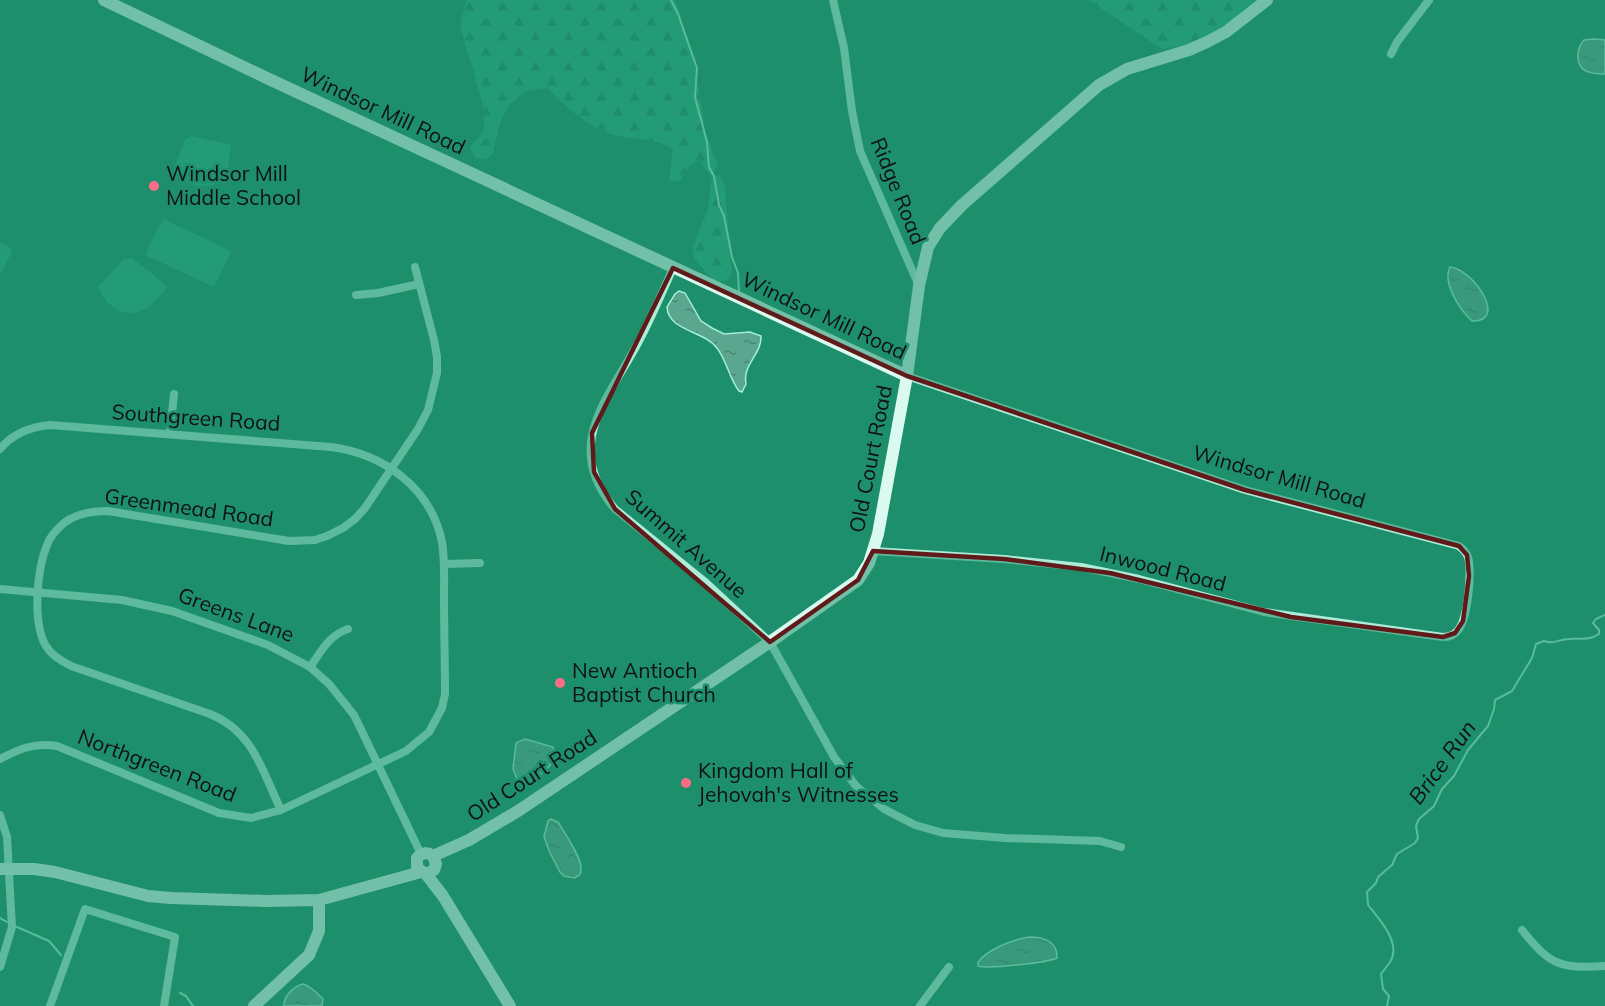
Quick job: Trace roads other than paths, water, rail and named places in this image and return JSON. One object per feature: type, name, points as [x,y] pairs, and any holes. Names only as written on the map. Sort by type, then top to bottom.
[{"type":"main road","name":"Windsor Mill Road","points":[[104,0],[907,376]]},
{"type":"main road","name":"Old Court Road","points":[[5,869],[55,872],[128,892],[171,898],[266,901],[319,900],[388,880],[427,865],[453,848],[496,826],[770,642],[858,580],[869,563],[907,376],[919,286],[928,247],[947,219],[1083,98],[1113,75],[1190,50],[1207,42],[1226,32],[1267,0]]},
{"type":"main road","name":"Greens Lane","points":[[427,865],[443,896],[510,1006]]},
{"type":"main road","points":[[254,1006],[309,955],[319,931],[319,900]]},
{"type":"street","name":"Ridge Road","points":[[833,0],[844,48],[860,151],[919,286]]},
{"type":"street","points":[[1391,54],[1429,0]]},
{"type":"street","name":"Greenmead Road","points":[[281,810],[253,750],[240,731],[232,724],[210,714],[70,666],[46,647],[39,628],[42,560],[52,536],[65,522],[85,513],[108,511],[289,541],[315,540],[343,528],[355,519],[392,468],[428,410],[437,373],[435,340],[415,267]]},
{"type":"street","name":"Summit Avenue","points":[[673,268],[642,335],[596,418],[590,444],[594,472],[606,498],[615,509],[704,581],[770,642],[834,757],[856,786],[884,809],[915,825],[943,833],[1100,841],[1121,847]]},
{"type":"street","points":[[356,295],[378,293],[419,284]]},
{"type":"street","name":"Windsor Mill Road","points":[[907,376],[1245,490],[1317,511],[1459,546],[1467,555],[1469,564],[1466,610],[1460,628],[1449,637],[1443,637]]},
{"type":"street","points":[[170,434],[174,394]]},
{"type":"street","name":"Southgreen Road","points":[[0,449],[24,430],[50,425],[348,449],[368,455],[392,468]]},
{"type":"street","name":"Northgreen Road","points":[[0,759],[16,750],[46,744],[57,746],[230,816],[251,818],[281,810],[406,751],[419,742],[429,732],[442,708],[445,694],[444,564],[441,538],[431,514],[415,489],[392,468]]},
{"type":"street","name":"Inwood Road","points":[[873,551],[1004,559],[1081,567],[1139,579],[1273,614],[1443,637]]},
{"type":"street","points":[[444,564],[480,563]]},
{"type":"street","name":"Greens Lane","points":[[0,589],[122,600],[172,611],[268,645],[310,667],[329,684],[354,716],[427,865]]},
{"type":"street","points":[[310,667],[330,639],[335,634],[348,629]]},
{"type":"street","points":[[0,815],[7,837],[5,869],[12,927],[0,968]]},
{"type":"street","points":[[50,1006],[85,909],[175,937],[164,1006]]},
{"type":"street","points":[[1522,930],[1538,950],[1558,963],[1576,967],[1605,966]]},
{"type":"street","points":[[920,1006],[949,967]]},
{"type":"water","points":[[1584,40],[1605,40],[1605,74],[1585,71],[1579,64],[1578,53]]},
{"type":"water","points":[[1450,267],[1468,276],[1477,285],[1487,305],[1487,313],[1483,319],[1472,321],[1462,310],[1448,281]]},
{"type":"water","points":[[679,291],[685,293],[701,321],[712,328],[724,334],[750,332],[761,336],[759,348],[749,365],[746,384],[742,392],[736,386],[717,348],[711,342],[680,326],[669,315],[667,307]]},
{"type":"water","points":[[525,739],[553,747],[554,753],[554,759],[547,769],[526,782],[517,779],[513,769],[516,743]]},
{"type":"water","points":[[551,819],[558,822],[579,859],[581,872],[575,878],[564,876],[560,872],[550,853],[544,837],[548,821]]},
{"type":"water","points":[[1029,937],[1049,941],[1057,952],[1057,958],[1017,965],[978,966],[982,957],[994,949]]},
{"type":"water","points":[[303,984],[323,999],[322,1006],[284,1006],[285,999],[290,992]]},
{"type":"waterway","points":[[671,0],[697,68],[695,97],[707,142],[709,167],[714,176],[719,205],[724,216],[732,257],[738,273],[739,292]]},
{"type":"waterway","name":"Brice Run","points":[[1387,1006],[1389,996],[1383,989],[1381,974],[1390,962],[1393,947],[1388,932],[1368,905],[1367,892],[1376,883],[1378,877],[1392,865],[1397,854],[1415,843],[1418,838],[1416,826],[1419,819],[1434,806],[1442,789],[1454,776],[1468,750],[1488,726],[1495,700],[1512,691],[1532,658],[1536,644],[1544,641],[1553,642],[1595,636],[1599,634],[1599,630],[1593,623],[1605,615]]},
{"type":"waterway","points":[[0,918],[7,922]]},
{"type":"waterway","points":[[17,927],[49,941],[61,955]]},
{"type":"waterway","points":[[180,993],[186,996],[193,1006]]},
{"type":"place","name":"Windsor Mill Middle School","points":[[154,186]]},
{"type":"place","name":"New Antioch Baptist Church","points":[[560,683]]},
{"type":"place","name":"Kingdom Hall of Jehovah's Witnesses","points":[[686,783]]}]
